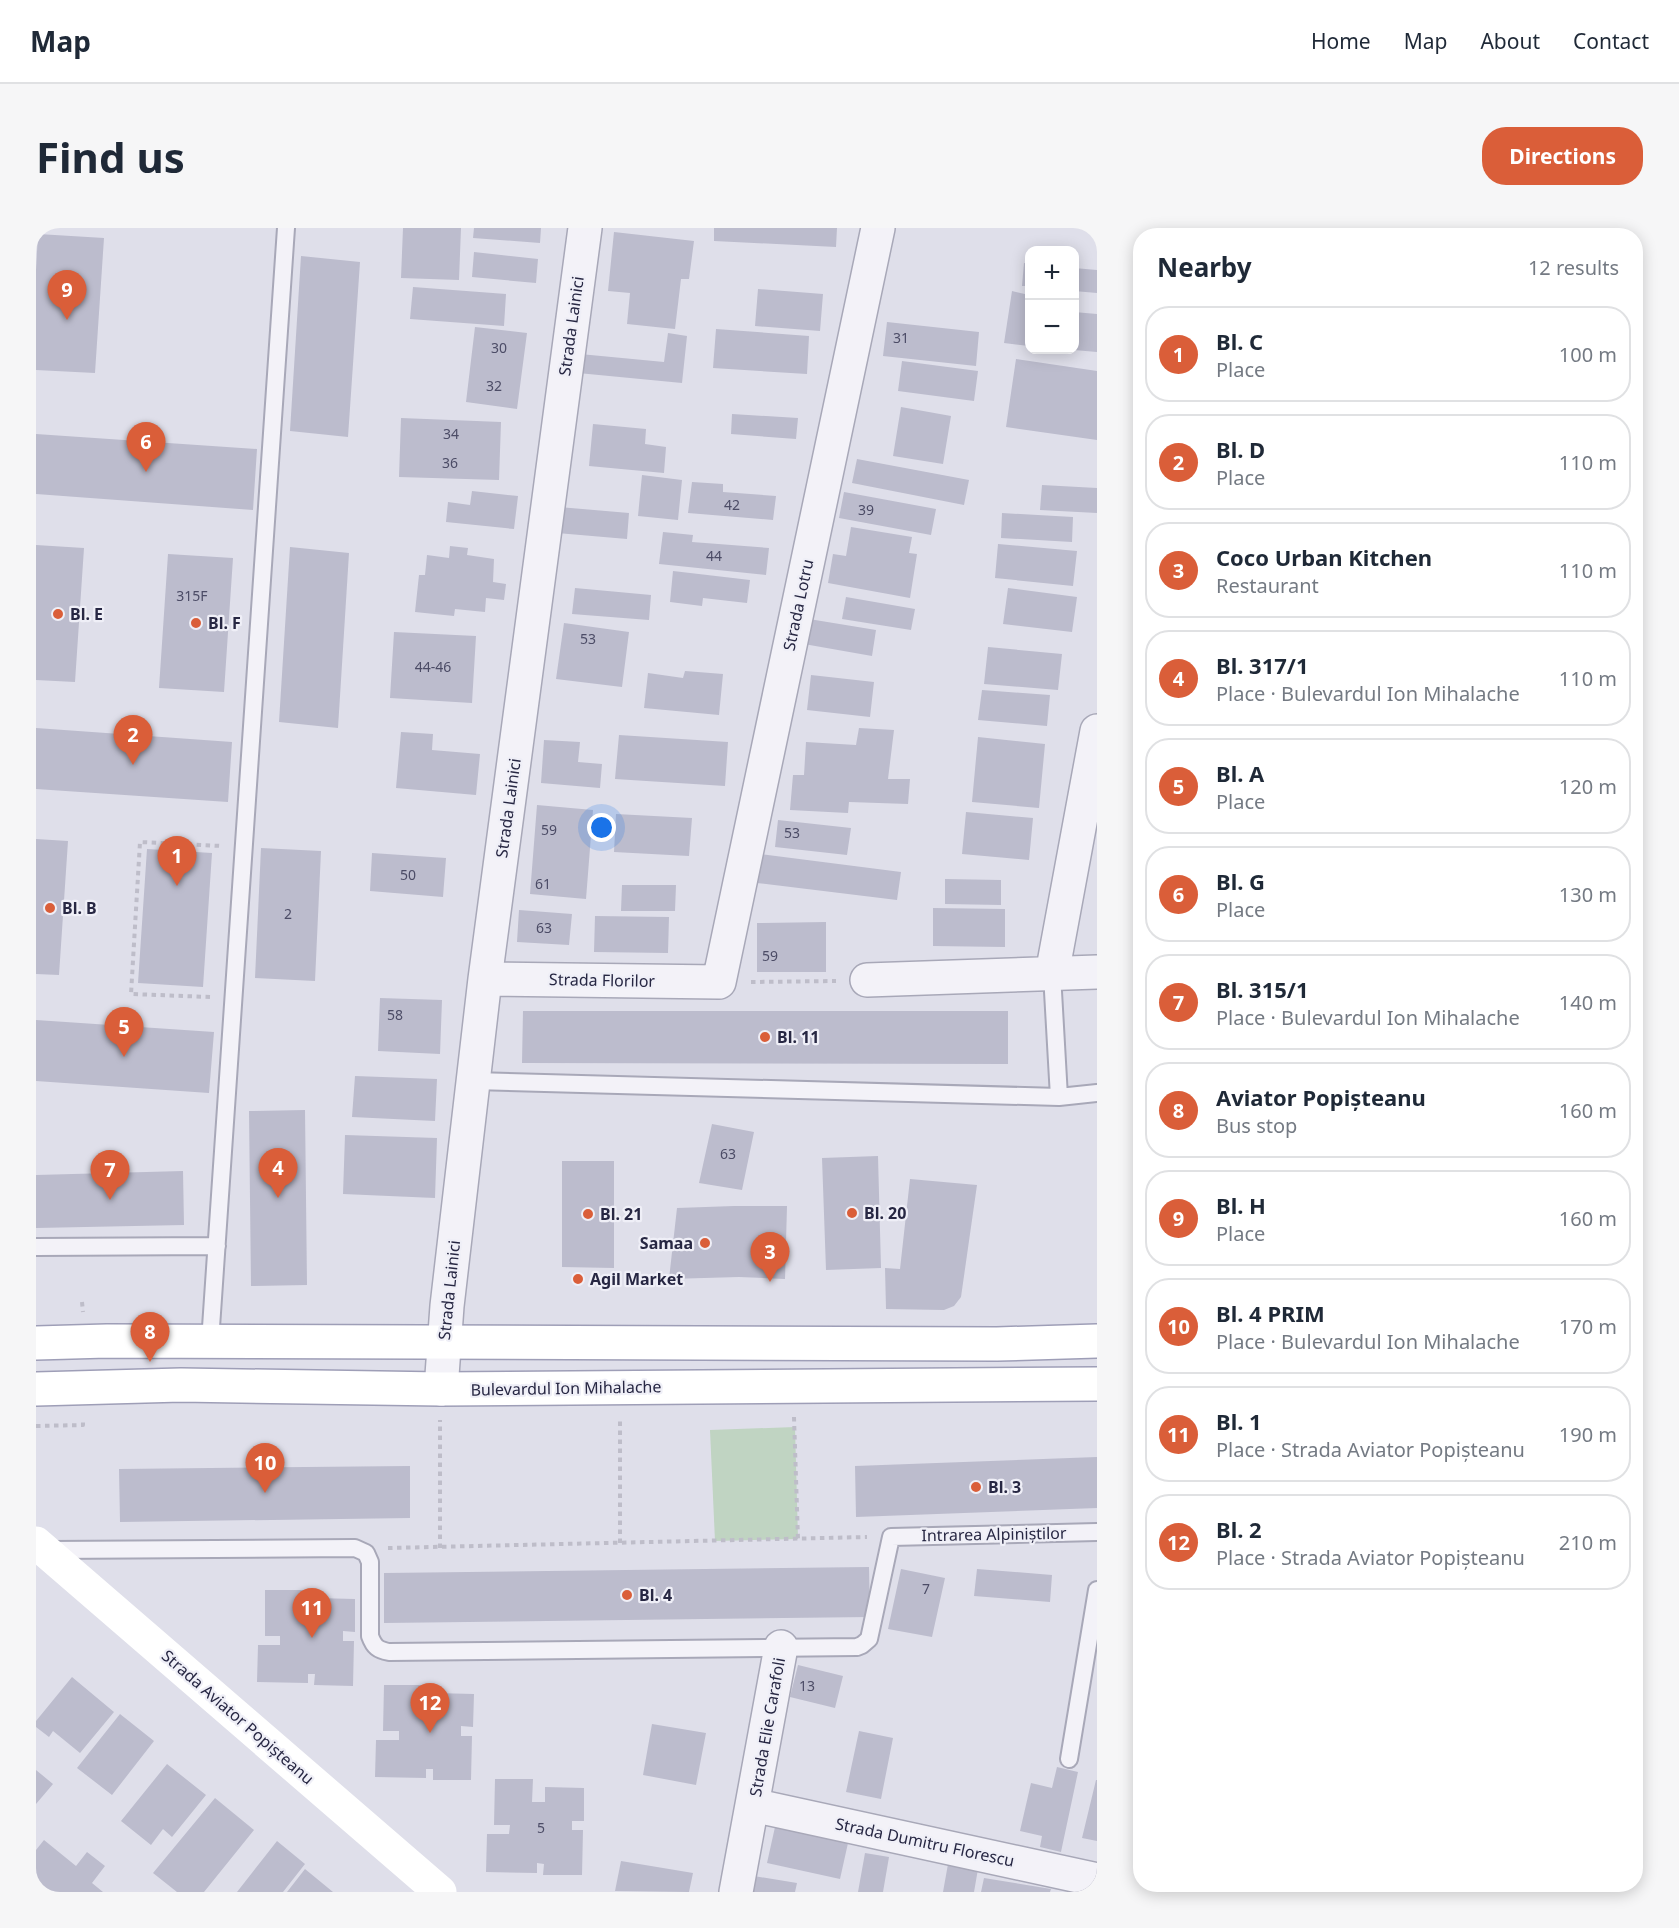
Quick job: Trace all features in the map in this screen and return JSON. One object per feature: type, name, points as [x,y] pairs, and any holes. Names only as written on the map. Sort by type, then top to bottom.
[{"type":"main road","points":[[36,1343],[997,1344],[1097,1341]]},
{"type":"main road","name":"Bulevardul Ion Mihalache","points":[[36,1389],[182,1385],[441,1389],[1097,1384]]},
{"type":"main road","name":"Strada Aviator Popișteanu","points":[[40,1546],[440,1892]]},
{"type":"street","name":"Strada Lainici","points":[[441,1389],[443,1343],[485,979],[585,228]]},
{"type":"street","name":"Strada Lotru","points":[[719,982],[878,228]]},
{"type":"street","points":[[1052,974],[1097,731]]},
{"type":"street","points":[[867,980],[1097,972]]},
{"type":"street","name":"Strada Florilor","points":[[485,979],[719,982]]},
{"type":"street","name":"Strada Elie Carafoli","points":[[736,1892],[781,1647]]},
{"type":"street","name":"Strada Dumitru Florescu","points":[[752,1805],[1097,1880]]},
{"type":"lane","points":[[210,1342],[286,228]]},
{"type":"lane","points":[[1052,974],[1059,1096]]},
{"type":"lane","points":[[474,1081],[1059,1096],[1097,1093]]},
{"type":"lane","points":[[36,1247],[217,1246]]},
{"type":"lane","name":"Intrarea Alpiniștilor","points":[[891,1536],[1097,1532]]},
{"type":"lane","name":"Strada Elie Carafoli","points":[[781,1647],[857,1647],[867,1642],[891,1536]]},
{"type":"lane","points":[[40,1546],[355,1548],[366,1553],[370,1562],[370,1636],[373,1645],[379,1650],[389,1652],[781,1647]]},
{"type":"lane","points":[[1069,1759],[1097,1590]]},
{"type":"path","points":[[234,999],[130,994],[140,842],[244,847]]},
{"type":"path","points":[[136,918],[143,918]]},
{"type":"path","points":[[719,982],[867,980]]},
{"type":"path","points":[[794,1386],[798,1539]]},
{"type":"path","points":[[620,1543],[621,1387]]},
{"type":"path","points":[[440,1548],[441,1389]]},
{"type":"path","points":[[355,1548],[440,1548],[891,1536]]},
{"type":"green space","points":[[795,1427],[798,1539],[715,1541],[710,1430]]},
{"type":"building","points":[[403,228],[461,228],[459,280],[401,278]]},
{"type":"building","points":[[474,228],[541,228],[540,243],[473,238]]},
{"type":"building","points":[[714,228],[837,228],[836,247],[714,241]]},
{"type":"building","points":[[614,232],[694,241],[689,279],[681,279],[675,329],[627,324],[630,293],[608,291]]},
{"type":"building","points":[[38,234],[104,238],[95,373],[36,370]]},
{"type":"building","points":[[474,252],[538,259],[536,283],[472,277]]},
{"type":"building","points":[[301,256],[360,262],[348,437],[290,431]]},
{"type":"building","points":[[1024,263],[1025,286],[1022,286]]},
{"type":"building","points":[[1079,268],[1097,270],[1097,293],[1079,291]]},
{"type":"building","points":[[413,287],[506,294],[504,326],[410,319]]},
{"type":"building","points":[[758,289],[823,294],[820,331],[755,326]]},
{"type":"building","points":[[1012,291],[1025,294],[1025,346],[1004,343]]},
{"type":"building","points":[[1079,312],[1097,314],[1097,352],[1079,350]]},
{"type":"building","points":[[887,322],[979,332],[976,366],[883,356]]},
{"type":"building","points":[[475,327],[527,333],[517,409],[466,402]]},
{"type":"building","points":[[716,329],[809,336],[807,374],[713,368]]},
{"type":"building","points":[[668,333],[687,336],[682,383],[578,373],[580,354],[664,362]]},
{"type":"building","points":[[1016,359],[1097,371],[1097,440],[1006,427]]},
{"type":"building","points":[[902,361],[978,371],[974,401],[898,391]]},
{"type":"building","points":[[901,407],[951,416],[943,464],[893,456]]},
{"type":"building","points":[[732,414],[798,418],[796,439],[731,434]]},
{"type":"building","points":[[401,418],[501,422],[499,480],[399,477]]},
{"type":"building","points":[[593,424],[646,429],[645,444],[666,447],[664,473],[589,466]]},
{"type":"building","points":[[36,434],[257,449],[253,510],[36,494]]},
{"type":"building","points":[[857,459],[969,480],[964,505],[852,483]]},
{"type":"building","points":[[642,475],[682,480],[678,520],[638,516]]},
{"type":"building","points":[[692,482],[723,484],[723,492],[776,496],[773,520],[688,513]]},
{"type":"building","points":[[1042,485],[1097,488],[1097,513],[1040,510]]},
{"type":"building","points":[[472,491],[518,496],[514,529],[446,522],[448,502],[470,505]]},
{"type":"building","points":[[844,492],[936,509],[931,535],[839,518]]},
{"type":"building","points":[[559,507],[629,513],[627,539],[557,533]]},
{"type":"building","points":[[1002,513],[1073,517],[1072,542],[1001,538]]},
{"type":"building","points":[[851,527],[912,537],[909,553],[917,554],[910,598],[828,583],[833,554],[846,556]]},
{"type":"building","points":[[663,532],[693,535],[692,542],[769,548],[766,575],[659,564]]},
{"type":"building","points":[[998,544],[1077,551],[1073,586],[995,578]]},
{"type":"building","name":"Bl. E","points":[[36,545],[84,548],[75,682],[36,680]]},
{"type":"building","points":[[450,546],[468,548],[467,555],[494,559],[493,582],[506,584],[504,600],[486,598],[485,612],[455,609],[454,616],[415,612],[419,575],[425,575],[427,555],[449,558]]},
{"type":"building","points":[[290,547],[349,553],[338,728],[279,722]]},
{"type":"building","name":"Bl. F","points":[[168,554],[233,558],[224,692],[159,688]]},
{"type":"building","points":[[673,571],[750,580],[747,603],[703,598],[702,606],[670,602]]},
{"type":"building","points":[[575,588],[651,595],[649,620],[572,614]]},
{"type":"building","points":[[1008,588],[1077,597],[1072,632],[1003,624]]},
{"type":"building","points":[[846,597],[915,609],[911,630],[842,619]]},
{"type":"building","points":[[809,619],[876,630],[872,656],[804,644]]},
{"type":"building","points":[[564,623],[629,632],[622,687],[556,679]]},
{"type":"building","points":[[394,632],[476,636],[472,703],[390,698]]},
{"type":"building","points":[[988,647],[1062,654],[1058,690],[984,684]]},
{"type":"building","points":[[685,671],[723,674],[719,715],[644,708],[648,673],[683,678]]},
{"type":"building","points":[[811,675],[874,682],[870,717],[807,710]]},
{"type":"building","points":[[982,690],[1050,695],[1047,726],[978,720]]},
{"type":"building","points":[[36,728],[232,742],[228,802],[36,789]]},
{"type":"building","points":[[859,728],[894,730],[888,779],[910,779],[908,804],[849,802],[848,813],[790,810],[793,775],[804,775],[806,742],[856,745]]},
{"type":"building","points":[[401,732],[433,734],[432,750],[480,754],[476,795],[396,788]]},
{"type":"building","points":[[619,735],[728,742],[725,786],[615,779]]},
{"type":"building","points":[[978,737],[1045,744],[1039,808],[972,802]]},
{"type":"building","points":[[544,740],[580,742],[578,762],[602,764],[600,788],[541,783]]},
{"type":"building","points":[[537,805],[593,810],[586,899],[530,894]]},
{"type":"building","points":[[966,812],[1033,818],[1029,860],[962,854]]},
{"type":"building","points":[[616,814],[692,818],[689,856],[614,852]]},
{"type":"building","points":[[778,820],[851,828],[847,855],[775,847]]},
{"type":"building","name":"Bl. B","points":[[36,839],[68,841],[59,975],[36,974]]},
{"type":"building","points":[[261,848],[321,851],[315,981],[255,978]]},
{"type":"building","points":[[147,849],[212,853],[203,987],[138,983]]},
{"type":"building","points":[[372,853],[446,858],[443,897],[370,891]]},
{"type":"building","points":[[761,854],[901,872],[897,900],[757,883]]},
{"type":"building","points":[[945,879],[1001,880],[1001,905],[945,904]]},
{"type":"building","points":[[622,885],[676,885],[675,911],[621,911]]},
{"type":"building","points":[[933,908],[1005,909],[1005,947],[933,946]]},
{"type":"building","points":[[519,910],[572,914],[569,945],[517,942]]},
{"type":"building","points":[[595,916],[669,917],[668,953],[594,952]]},
{"type":"building","points":[[826,922],[826,972],[757,972],[757,923]]},
{"type":"building","points":[[380,998],[442,1000],[440,1054],[378,1051]]},
{"type":"building","name":"Bl. 11","points":[[523,1011],[1008,1011],[1008,1064],[522,1063]]},
{"type":"building","points":[[36,1020],[214,1032],[209,1093],[36,1081]]},
{"type":"building","points":[[355,1076],[437,1079],[435,1121],[352,1117]]},
{"type":"building","points":[[305,1110],[307,1285],[251,1286],[249,1111]]},
{"type":"building","points":[[712,1124],[754,1132],[742,1190],[699,1183]]},
{"type":"building","points":[[345,1135],[437,1138],[435,1198],[343,1194]]},
{"type":"building","name":"Bl. 20","points":[[878,1156],[881,1268],[826,1270],[822,1158]]},
{"type":"building","name":"Bl. 21","points":[[562,1161],[614,1161],[614,1268],[562,1267]]},
{"type":"building","points":[[183,1171],[184,1225],[36,1228],[36,1175]]},
{"type":"building","points":[[910,1179],[977,1185],[961,1297],[954,1306],[944,1310],[886,1309],[885,1268],[900,1269]]},
{"type":"building","points":[[787,1206],[785,1279],[739,1277],[669,1279],[677,1208]]},
{"type":"building","name":"Bl. 3","points":[[1097,1457],[1097,1508],[856,1517],[855,1466]]},
{"type":"building","points":[[410,1466],[410,1518],[120,1522],[119,1469]]},
{"type":"building","name":"Bl. 4","points":[[869,1567],[870,1617],[384,1623],[384,1573]]},
{"type":"building","points":[[901,1569],[945,1578],[932,1637],[888,1629]]},
{"type":"building","points":[[977,1569],[1052,1575],[1050,1602],[974,1596]]},
{"type":"building","points":[[265,1590],[304,1590],[303,1613],[316,1613],[316,1598],[355,1599],[355,1632],[343,1631],[343,1641],[354,1641],[353,1686],[314,1685],[315,1674],[308,1674],[308,1683],[257,1682],[258,1645],[280,1645],[280,1636],[265,1636]]},
{"type":"building","points":[[798,1665],[843,1676],[835,1708],[790,1697]]},
{"type":"building","points":[[72,1677],[114,1712],[80,1753],[53,1731],[49,1737],[36,1727],[36,1721]]},
{"type":"building","points":[[384,1685],[422,1685],[421,1708],[435,1708],[435,1693],[474,1694],[473,1727],[461,1726],[461,1736],[472,1736],[471,1780],[433,1780],[433,1769],[426,1769],[426,1778],[375,1777],[376,1740],[399,1740],[399,1731],[383,1731]]},
{"type":"building","points":[[120,1714],[154,1741],[112,1795],[77,1768]]},
{"type":"building","points":[[652,1724],[706,1733],[696,1785],[643,1775]]},
{"type":"building","points":[[859,1731],[893,1738],[881,1799],[846,1792]]},
{"type":"building","points":[[167,1764],[206,1795],[172,1837],[163,1829],[151,1845],[121,1821]]},
{"type":"building","points":[[1057,1767],[1078,1772],[1061,1852],[1040,1847],[1042,1836],[1020,1831],[1031,1783],[1052,1788]]},
{"type":"building","points":[[36,1770],[53,1784],[36,1804]]},
{"type":"building","points":[[495,1779],[533,1779],[532,1802],[545,1802],[545,1787],[584,1788],[584,1821],[572,1821],[572,1830],[583,1830],[582,1875],[543,1875],[544,1864],[537,1863],[537,1873],[486,1872],[487,1834],[509,1834],[510,1825],[494,1825]]},
{"type":"building","points":[[1097,1780],[1097,1841],[1082,1838]]},
{"type":"building","points":[[215,1798],[254,1830],[204,1892],[177,1892],[153,1873]]},
{"type":"building","points":[[775,1827],[848,1843],[840,1879],[767,1863]]},
{"type":"building","points":[[44,1840],[76,1866],[87,1852],[105,1866],[92,1883],[103,1892],[36,1892],[36,1850]]},
{"type":"building","points":[[277,1841],[305,1864],[283,1892],[237,1892]]},
{"type":"building","points":[[865,1853],[889,1857],[883,1892],[858,1892]]},
{"type":"building","points":[[621,1861],[693,1873],[689,1892],[615,1891]]},
{"type":"building","points":[[948,1864],[978,1869],[974,1892],[943,1892]]},
{"type":"building","points":[[305,1869],[333,1892],[287,1892]]},
{"type":"building","points":[[754,1876],[797,1883],[795,1892],[752,1892]]},
{"type":"building","points":[[984,1878],[1051,1889],[1050,1892],[981,1892]]},
{"type":"place","name":"Bl. H","points":[[67,320]]},
{"type":"place","name":"Bl. G","points":[[146,472]]},
{"type":"place","name":"Bl. E","points":[[58,614]]},
{"type":"place","name":"Bl. F","points":[[196,623]]},
{"type":"place","name":"Bl. D","points":[[133,765]]},
{"type":"place","name":"Bl. C","points":[[177,886]]},
{"type":"place","name":"Bl. B","points":[[50,908]]},
{"type":"place","name":"Bl. 11","points":[[765,1037]]},
{"type":"place","name":"Bl. A","points":[[124,1057]]},
{"type":"place","name":"Bl. 317/1","points":[[278,1198]]},
{"type":"place","name":"Bl. 315/1","points":[[110,1200]]},
{"type":"place","name":"Bl. 20","points":[[852,1213]]},
{"type":"place","name":"Bl. 21","points":[[588,1214]]},
{"type":"place","name":"Samaa","points":[[705,1243]]},
{"type":"place","name":"Agil Market","points":[[578,1279]]},
{"type":"place","name":"Coco Urban Kitchen","points":[[770,1282]]},
{"type":"place","name":"Aviator Popișteanu","points":[[150,1362]]},
{"type":"place","name":"Bl. 3","points":[[976,1487]]},
{"type":"place","name":"Bl. 4 PRIM","points":[[265,1493]]},
{"type":"place","name":"Bl. 4","points":[[627,1595]]},
{"type":"place","name":"Bl. 1","points":[[312,1638]]},
{"type":"place","name":"Bl. 2","points":[[430,1733]]}]
